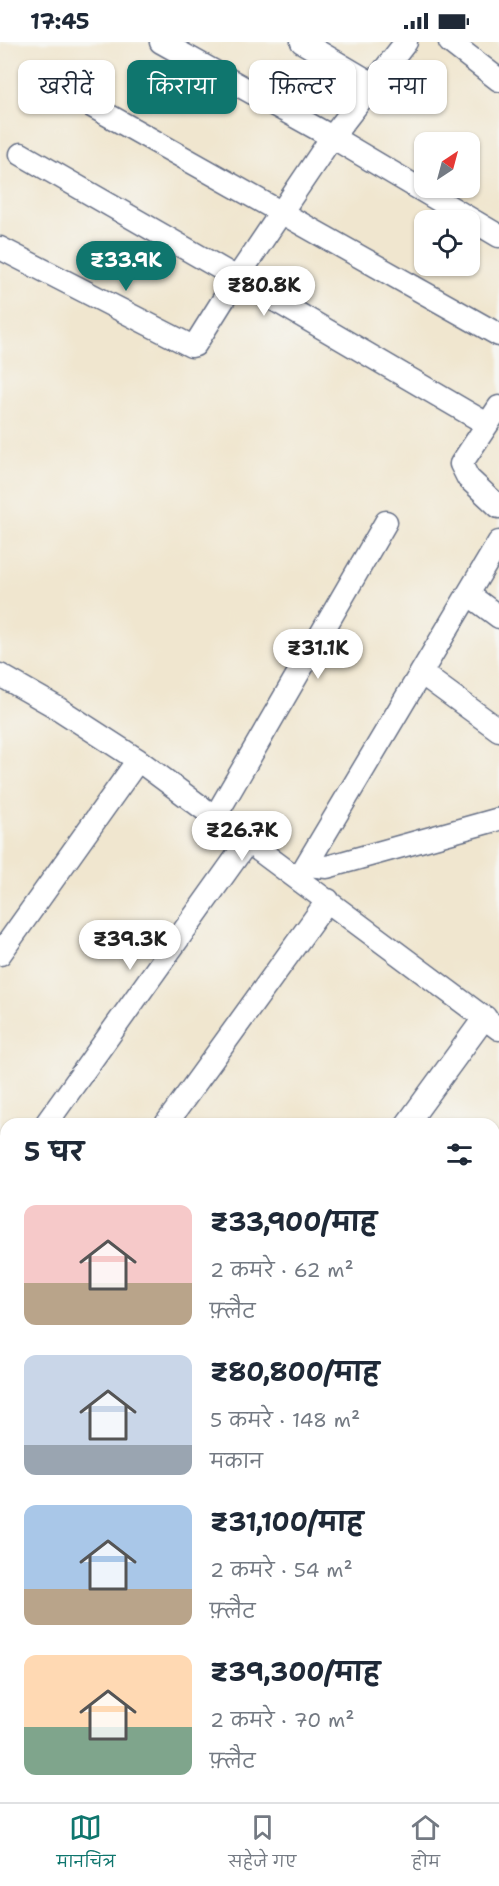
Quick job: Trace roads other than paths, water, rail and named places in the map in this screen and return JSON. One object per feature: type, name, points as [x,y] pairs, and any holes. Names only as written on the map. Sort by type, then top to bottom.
[{"type":"street","points":[[161,42],[332,137],[499,236]]},
{"type":"street","points":[[302,42],[368,81]]},
{"type":"street","points":[[392,60],[406,42]]},
{"type":"street","points":[[450,42],[499,80]]},
{"type":"street","points":[[0,248],[191,346],[195,345],[332,137],[368,90]]},
{"type":"street","points":[[106,114],[499,335]]},
{"type":"street","points":[[21,154],[237,278],[493,416],[461,464],[468,478],[499,507]]},
{"type":"street","points":[[215,817],[386,522]]},
{"type":"street","points":[[302,872],[499,542]]},
{"type":"street","points":[[468,594],[499,617]]},
{"type":"street","points":[[421,672],[499,730]]},
{"type":"street","points":[[0,675],[56,707],[138,760],[248,841],[302,872],[328,900],[492,1023],[412,1118]]},
{"type":"street","points":[[0,954],[138,760]]},
{"type":"street","points":[[302,872],[499,819]]},
{"type":"street","points":[[50,1118],[248,841]]},
{"type":"street","points":[[170,1118],[328,900]]}]
